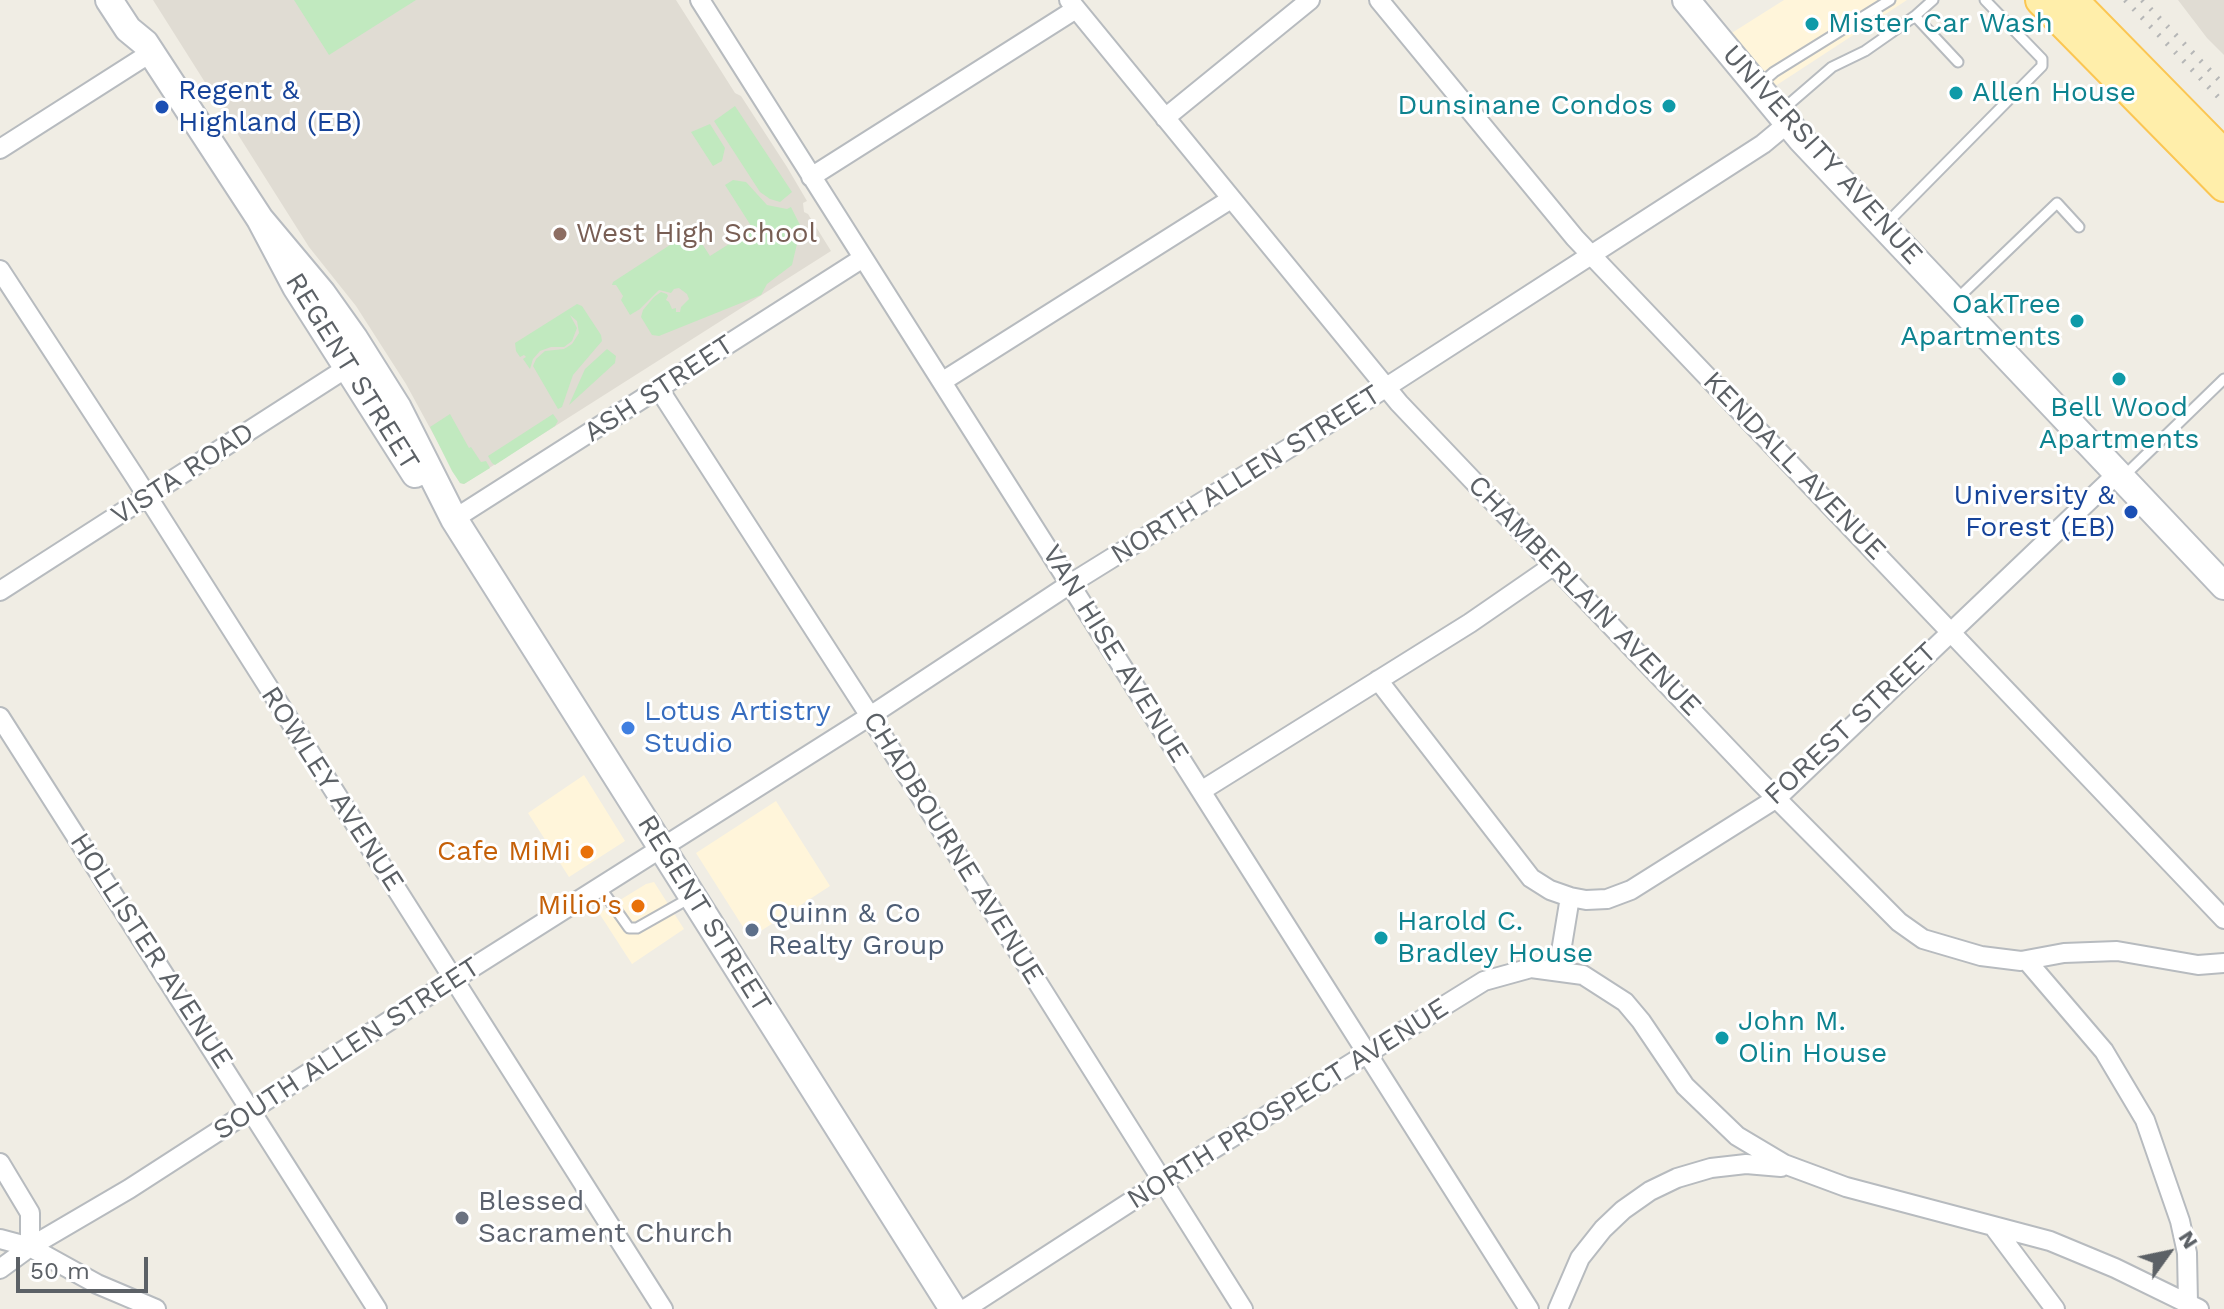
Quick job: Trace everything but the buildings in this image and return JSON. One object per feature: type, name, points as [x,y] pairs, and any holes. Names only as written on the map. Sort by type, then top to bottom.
[{"type":"main road","name":"REGENT STREET","points":[[109,0],[128,29],[148,47],[260,219],[296,287],[356,362],[410,467],[454,519],[953,1309]]},
{"type":"main road","name":"REGENT STREET","points":[[129,0],[140,20],[148,47]]},
{"type":"main road","name":"UNIVERSITY AVENUE","points":[[1686,0],[1782,118],[2224,586]]},
{"type":"main road","points":[[2041,0],[2224,186]]},
{"type":"main road","points":[[2072,0],[2224,155]]},
{"type":"street","name":"VAN HISE AVENUE","points":[[700,0],[1529,1309]]},
{"type":"street","points":[[1165,118],[1310,0]]},
{"type":"street","name":"KENDALL AVENUE","points":[[1379,0],[1591,254],[2224,919]]},
{"type":"street","points":[[811,177],[1072,4]]},
{"type":"street","name":"CHAMBERLAIN AVENUE","points":[[1072,4],[1386,388],[1899,922],[1923,939],[1981,956],[2027,961],[2064,953],[2117,951],[2198,965],[2224,963]]},
{"type":"street","points":[[0,149],[148,47]]},
{"type":"street","name":"NORTH ALLEN STREET","points":[[662,848],[1070,584],[1386,388],[1763,144],[1782,118]]},
{"type":"street","points":[[943,381],[1231,199]]},
{"type":"street","name":"ASH STREET","points":[[454,519],[863,258]]},
{"type":"street","name":"ROWLEY AVENUE","points":[[0,270],[663,1309]]},
{"type":"street","name":"VISTA ROAD","points":[[0,591],[356,362]]},
{"type":"street","name":"CHADBOURNE AVENUE","points":[[659,389],[870,716],[1243,1309]]},
{"type":"street","name":"FOREST STREET","points":[[1570,897],[1607,899],[1631,890],[1777,798],[1951,631],[2120,476]]},
{"type":"street","points":[[1201,791],[1470,623],[1554,565]]},
{"type":"street","points":[[1378,680],[1531,878],[1550,890],[1570,897],[1558,970]]},
{"type":"street","name":"HOLLISTER AVENUE","points":[[0,717],[377,1309]]},
{"type":"street","name":"SOUTH ALLEN STREET","points":[[0,1269],[30,1247],[91,1213],[662,848]]},
{"type":"street","points":[[2027,961],[2104,1051],[2145,1120],[2180,1221],[2194,1306]]},
{"type":"street","name":"NORTH PROSPECT AVENUE","points":[[965,1309],[1162,1181],[1484,981],[1531,968],[1583,975],[1625,1002],[1685,1086],[1718,1119],[1765,1154],[1807,1174],[2050,1241],[2194,1306]]},
{"type":"street","points":[[0,1163],[30,1213],[30,1247]]},
{"type":"street","points":[[1558,1309],[1580,1258],[1603,1229],[1650,1191],[1677,1178],[1711,1168],[1746,1164],[1781,1167],[1807,1174]]},
{"type":"street","points":[[1993,1226],[2055,1309]]},
{"type":"street","points":[[0,1239],[30,1247],[97,1284],[156,1309]]},
{"type":"lane","points":[[1757,87],[1774,72],[1890,0]]},
{"type":"lane","points":[[1782,118],[1832,67],[1865,51],[1933,0]]},
{"type":"lane","points":[[1883,226],[2042,66],[2042,59],[1985,0]]},
{"type":"lane","points":[[1915,16],[1958,62]]},
{"type":"lane","points":[[1955,302],[2057,203],[2079,227]]},
{"type":"lane","points":[[2120,476],[2224,379]]},
{"type":"lane","points":[[600,887],[629,928],[637,928],[693,896]]},
{"type":"shaded area","name":"West High School","points":[[153,0],[676,0],[787,167],[807,201],[803,203],[804,212],[831,251],[464,484],[460,483],[406,384],[356,306],[309,247]]},
{"type":"shaded area","points":[[1784,0],[1907,0],[1763,94],[1719,41]]},
{"type":"shaded area","points":[[2178,0],[2224,0],[2224,55],[2207,38]]},
{"type":"shaded area","points":[[584,775],[625,841],[569,877],[528,813]]},
{"type":"shaded area","points":[[776,801],[830,886],[750,938],[696,853]]},
{"type":"shaded area","points":[[654,882],[684,929],[632,964],[599,913]]},
{"type":"green space","points":[[294,0],[416,0],[329,55]]},
{"type":"green space","points":[[735,106],[792,192],[780,202],[760,192],[714,121]]},
{"type":"green space","points":[[710,124],[725,148],[722,161],[713,166],[691,132]]},
{"type":"green space","points":[[733,180],[746,182],[767,205],[791,207],[801,227],[792,265],[767,284],[761,295],[659,336],[652,335],[641,317],[654,297],[661,292],[667,294],[666,300],[672,309],[680,312],[689,299],[687,294],[679,288],[671,293],[659,290],[630,315],[621,300],[623,296],[616,285],[612,285],[613,282],[693,230],[710,256],[753,229],[725,185]]},
{"type":"green space","points":[[577,304],[582,306],[602,341],[573,375],[562,407],[558,409],[533,366],[545,351],[564,349],[572,344],[579,333],[577,321],[570,315],[577,328],[572,341],[564,347],[540,351],[530,369],[523,359],[526,357],[520,357],[516,351],[515,343]]},
{"type":"green space","points":[[607,349],[616,356],[615,363],[569,405],[585,369]]},
{"type":"green space","points":[[450,414],[469,448],[490,468],[464,484],[452,471],[430,427]]},
{"type":"green space","points":[[553,414],[558,421],[555,426],[495,465],[492,463],[488,456]]},
{"type":"railway","points":[[2125,0],[2224,103]]},
{"type":"railway","points":[[2142,0],[2224,85]]},
{"type":"place","name":"Mister Car Wash","points":[[1812,24]]},
{"type":"place","name":"Allen House","points":[[1956,93]]},
{"type":"place","name":"Dunsinane Condos","points":[[1669,106]]},
{"type":"place","name":"Regent & Highland (EB)","points":[[162,107]]},
{"type":"place","name":"West High School","points":[[560,234]]},
{"type":"place","name":"OakTree Apartments","points":[[2077,321]]},
{"type":"place","name":"Bell Wood Apartments","points":[[2119,379]]},
{"type":"place","name":"University & Forest (EB)","points":[[2131,512]]},
{"type":"place","name":"Lotus Artistry Studio","points":[[628,728]]},
{"type":"place","name":"Cafe MiMi","points":[[587,852]]},
{"type":"place","name":"Milio's","points":[[638,906]]},
{"type":"place","name":"Quinn & Co Realty Group","points":[[752,930]]},
{"type":"place","name":"Harold C. Bradley House","points":[[1381,938]]},
{"type":"place","name":"John M. Olin House","points":[[1722,1038]]},
{"type":"place","name":"Blessed Sacrament Church","points":[[462,1218]]}]
